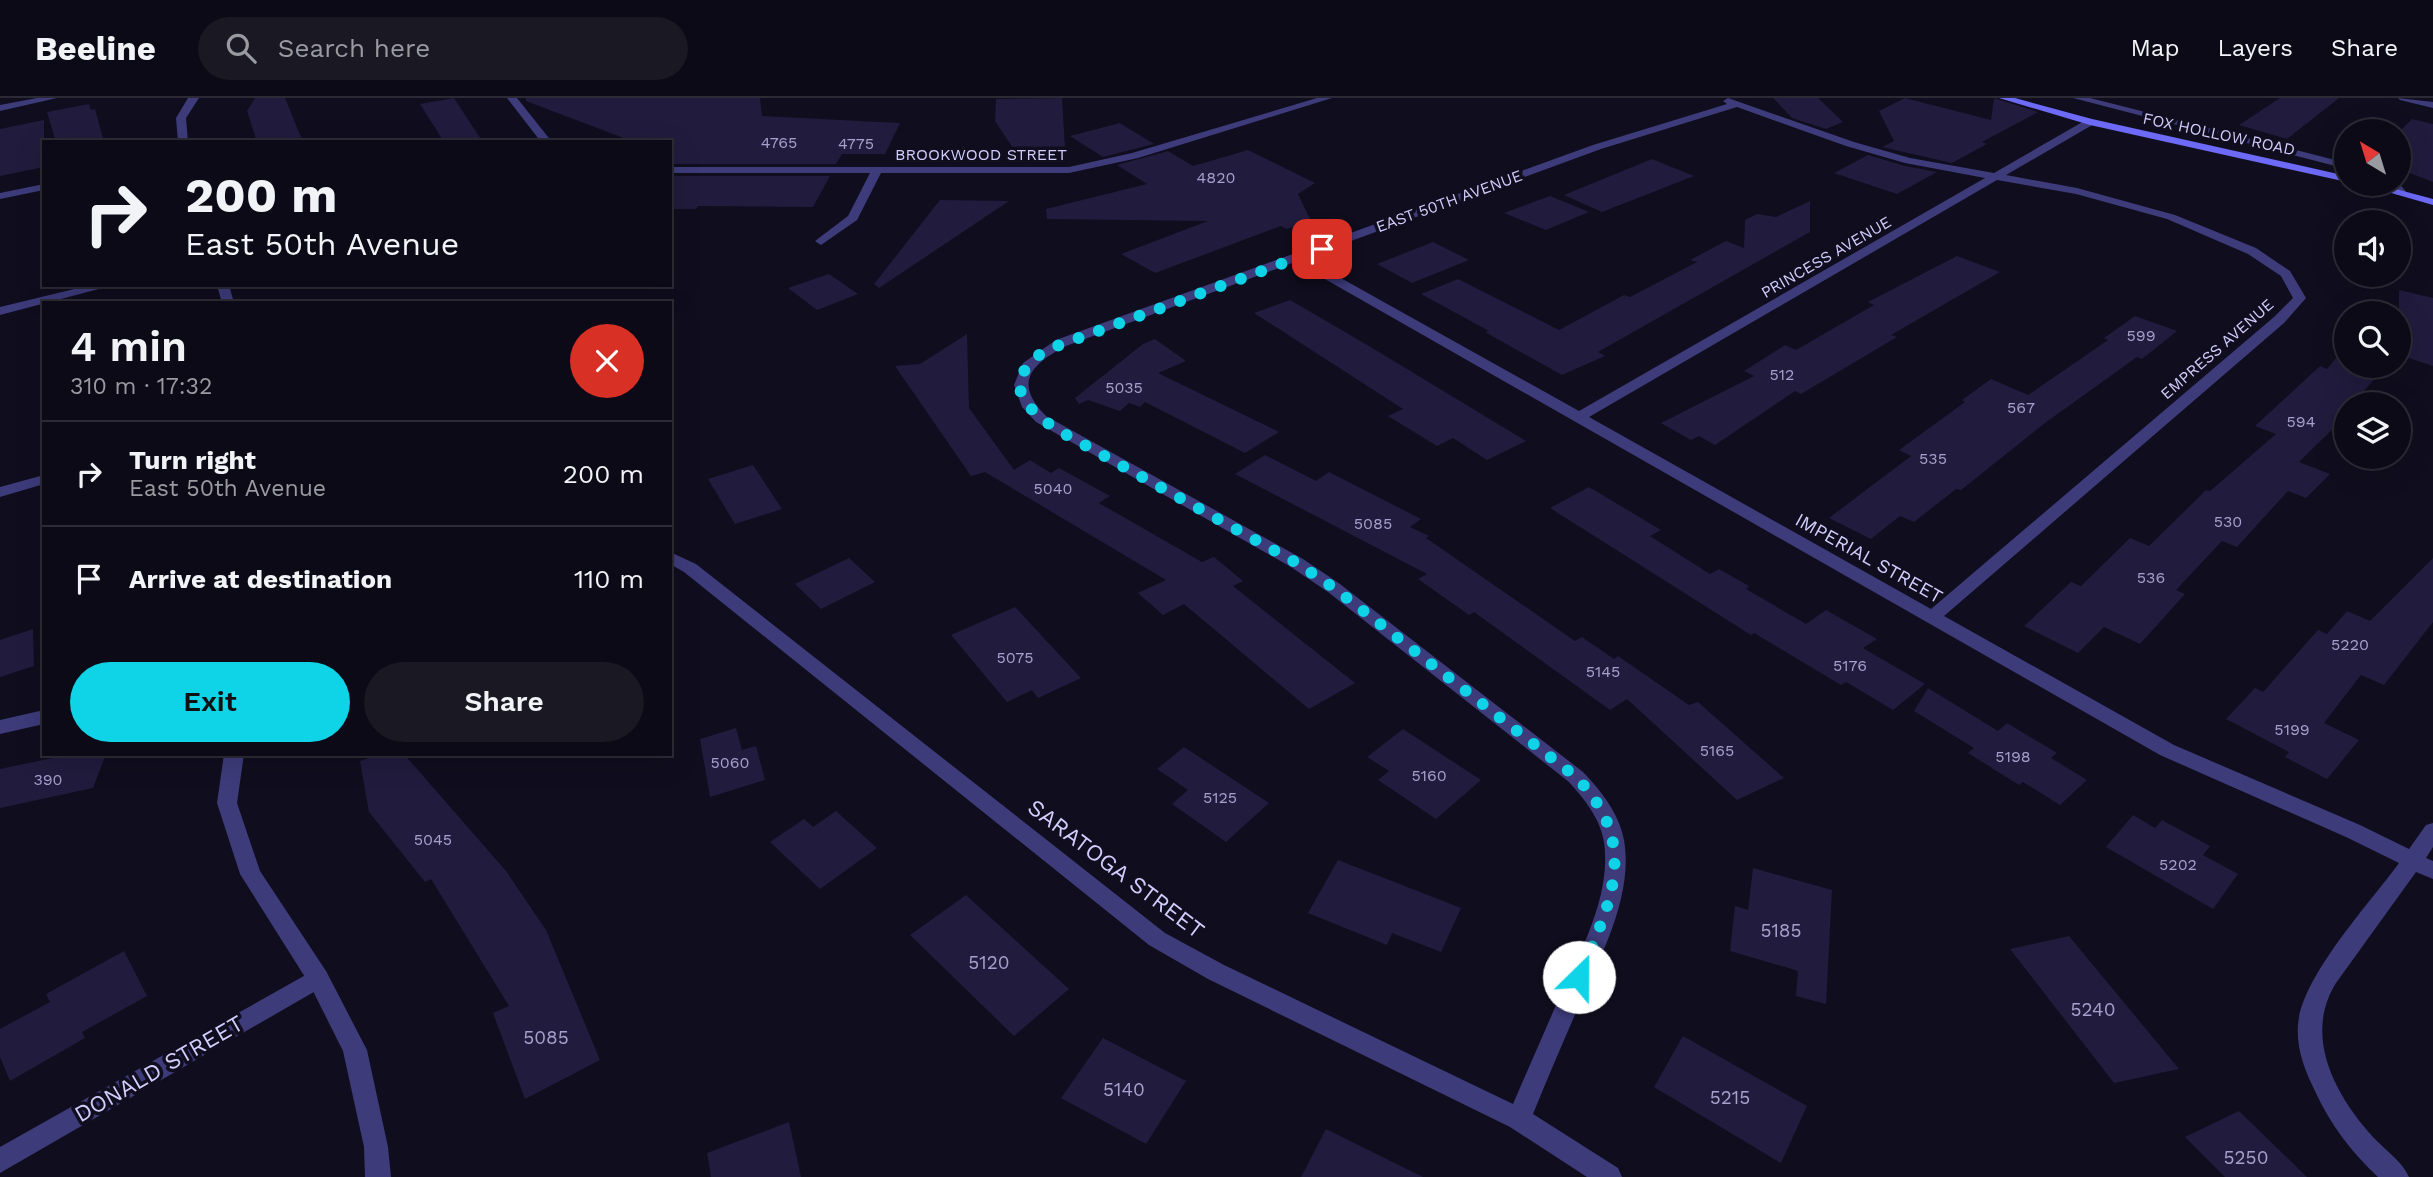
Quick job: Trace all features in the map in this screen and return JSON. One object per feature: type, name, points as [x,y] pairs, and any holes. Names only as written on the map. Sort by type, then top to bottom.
[{"type":"main road","name":"FOX HOLLOW ROAD","points":[[2004,98],[2090,122],[2334,176]]},
{"type":"main road","points":[[2412,194],[2433,202]]},
{"type":"street","points":[[0,108],[52,98]]},
{"type":"street","points":[[182,140],[178,123],[181,112],[194,98]]},
{"type":"street","points":[[512,98],[545,140]]},
{"type":"street","name":"BROOKWOOD STREET","points":[[672,170],[1001,172],[1086,168],[1326,98]]},
{"type":"street","points":[[1719,98],[1850,144],[1909,161],[1997,178]]},
{"type":"street","points":[[2078,98],[2334,163]]},
{"type":"street","points":[[2403,98],[2433,105]]},
{"type":"street","name":"EAST 50TH AVENUE","points":[[1518,1119],[1600,929],[1612,886],[1615,850],[1609,822],[1594,796],[1565,769],[1334,588],[1297,563],[1041,419],[1024,401],[1020,382],[1034,358],[1062,342],[1597,147],[1737,104]]},
{"type":"street","name":"PRINCESS AVENUE","points":[[1577,418],[2090,122]]},
{"type":"street","name":"BROOKWOOD STREET","points":[[821,240],[853,218],[877,170]]},
{"type":"street","name":"EMPRESS AVENUE","points":[[1933,617],[2279,320],[2300,298],[2286,274],[2252,251],[2171,217],[2077,191],[1997,178]]},
{"type":"street","points":[[0,196],[42,187]]},
{"type":"street","name":"IMPERIAL STREET","points":[[1297,258],[2167,750],[2423,865]]},
{"type":"street","points":[[0,311],[100,287]]},
{"type":"street","points":[[0,492],[42,480]]},
{"type":"street","name":"SARATOGA STREET","points":[[672,558],[690,568],[1157,939],[1198,963],[1518,1119],[1609,1177]]},
{"type":"street","points":[[0,727],[42,717]]},
{"type":"street","points":[[234,756],[227,803],[250,874],[318,978],[355,1050],[376,1147],[378,1177]]},
{"type":"street","points":[[2396,1177],[2381,1165],[2348,1125],[2324,1088],[2309,1042],[2314,1004],[2331,972],[2423,865],[2433,831]]},
{"type":"street","name":"DONALD STREET","points":[[0,1160],[318,978]]},
{"type":"building","points":[[255,98],[285,98],[302,140],[256,140],[247,111]]},
{"type":"building","points":[[454,98],[482,140],[443,140],[420,104]]},
{"type":"building","points":[[526,98],[760,98],[762,116],[900,123],[885,154],[842,154],[836,164],[672,164],[672,140],[629,140],[526,101]]},
{"type":"building","points":[[1062,98],[1065,147],[1017,154],[995,121],[996,99]]},
{"type":"building","points":[[1773,98],[1818,98],[1843,122],[1826,129],[1792,118]]},
{"type":"building","points":[[1905,98],[1991,120],[1994,98],[2038,112],[1982,142],[1987,144],[1952,163],[1882,147],[1894,141],[1879,111]]},
{"type":"building","points":[[2280,98],[2339,98],[2287,139],[2239,125]]},
{"type":"building","points":[[89,104],[91,110],[95,109],[103,140],[55,140],[47,112]]},
{"type":"building","points":[[2412,119],[2433,124],[2433,182],[2412,174]]},
{"type":"building","points":[[44,120],[42,167],[0,176],[0,129]]},
{"type":"building","points":[[1120,123],[1154,144],[1103,157],[1070,136]]},
{"type":"building","points":[[1248,150],[1315,183],[1298,194],[1311,221],[1287,229],[1281,226],[1155,273],[1121,254],[1208,221],[1047,219],[1046,209],[1147,184],[1117,165],[1168,151],[1193,166]]},
{"type":"building","points":[[1868,155],[1937,172],[1897,194],[1834,173]]},
{"type":"building","points":[[1652,159],[1694,176],[1602,212],[1564,195]]},
{"type":"building","points":[[672,176],[830,176],[813,207],[698,206],[696,209],[672,209]]},
{"type":"building","points":[[1550,196],[1589,212],[1546,230],[1504,213]]},
{"type":"building","points":[[940,200],[1009,201],[879,288],[874,284]]},
{"type":"building","points":[[1810,201],[1810,232],[1598,352],[1605,356],[1562,375],[1421,294],[1458,279],[1559,330],[1624,295],[1630,297],[1697,262],[1690,260],[1726,241],[1744,248],[1745,220],[1757,214],[1776,217]]},
{"type":"building","points":[[1433,242],[1469,260],[1412,283],[1377,264]]},
{"type":"building","points":[[1957,256],[2000,272],[1891,335],[1897,337],[1801,394],[1795,391],[1715,445],[1699,436],[1691,440],[1661,423],[1754,376],[1744,371],[1785,345],[1796,350],[1874,305],[1868,302]]},
{"type":"building","points":[[829,274],[858,294],[817,310],[788,288]]},
{"type":"building","points":[[2399,290],[2433,298],[2433,366],[2411,359],[2411,301],[2399,301]]},
{"type":"building","points":[[1290,300],[1526,441],[1487,460],[1453,438],[1437,446],[1388,416],[1403,409],[1254,313]]},
{"type":"building","points":[[2135,316],[2177,331],[2142,359],[2137,357],[2045,423],[1961,490],[1956,489],[1914,522],[1900,516],[1871,539],[1829,518],[1911,456],[1899,450],[1965,402],[1962,400],[1991,379],[2028,395],[2108,340],[2104,338]]},
{"type":"building","points":[[967,334],[969,408],[1014,470],[1030,460],[1051,473],[1059,468],[1110,496],[1099,503],[1202,562],[1214,557],[1243,581],[1233,586],[1355,683],[1309,709],[1184,604],[1163,615],[1138,593],[1166,580],[985,472],[971,476],[895,366],[920,364]]},
{"type":"building","points":[[1155,339],[1186,361],[1158,373],[1279,432],[1245,453],[1145,402],[1140,407],[1129,403],[1120,411],[1088,400],[1079,404],[1075,398],[1143,344]]},
{"type":"building","points":[[2334,360],[2334,378],[2375,378],[2363,392],[2334,392],[2334,428],[2299,462],[2330,474],[2306,498],[2288,491],[2237,547],[2222,541],[2176,590],[2185,594],[2140,644],[2104,627],[2078,653],[2024,626],[2071,582],[2081,586],[2130,538],[2149,546],[2206,490],[2210,491],[2276,434],[2255,426],[2320,366],[2327,369]]},
{"type":"building","points":[[1265,455],[1316,481],[1329,472],[1421,519],[1410,527],[1429,536],[1426,538],[1575,641],[1582,637],[1614,659],[1618,656],[1689,705],[1698,702],[1784,778],[1737,800],[1627,699],[1610,710],[1474,612],[1469,615],[1418,579],[1427,574],[1235,474]]},
{"type":"building","points":[[753,465],[782,509],[735,524],[708,479]]},
{"type":"building","points":[[1589,487],[1661,530],[1650,536],[1710,574],[1719,569],[1749,586],[1746,589],[1806,624],[1826,610],[1877,639],[1863,648],[1925,684],[1893,710],[1846,682],[1841,685],[1754,633],[1751,635],[1550,508]]},
{"type":"building","points":[[849,558],[875,582],[821,609],[795,584]]},
{"type":"building","points":[[2433,558],[2433,622],[2384,685],[2361,675],[2324,723],[2359,740],[2327,779],[2285,757],[2289,752],[2226,719],[2255,688],[2263,692],[2318,630],[2327,634],[2347,611],[2370,621]]},
{"type":"building","points":[[1015,607],[1081,678],[1038,698],[1032,690],[1007,702],[951,635]]},
{"type":"building","points":[[33,629],[34,666],[0,677],[0,640]]},
{"type":"building","points":[[1928,688],[1998,731],[2007,723],[2057,753],[2051,758],[2087,780],[2060,805],[2023,782],[2019,785],[1968,753],[1974,748],[1914,711]]},
{"type":"building","points":[[736,728],[742,750],[756,746],[765,780],[710,797],[700,739]]},
{"type":"building","points":[[1403,729],[1481,780],[1436,819],[1378,780],[1389,771],[1367,757]]},
{"type":"building","points":[[1184,747],[1269,803],[1226,842],[1172,804],[1188,790],[1157,769]]},
{"type":"building","points":[[62,756],[105,756],[93,788],[0,808],[0,769]]},
{"type":"building","points":[[374,756],[406,756],[506,871],[546,930],[600,1060],[525,1099],[493,1013],[509,1006],[431,879],[425,882],[369,812],[360,761]]},
{"type":"building","points":[[836,811],[877,848],[820,889],[770,842],[804,819],[813,827]]},
{"type":"building","points":[[2133,815],[2155,828],[2162,820],[2210,846],[2203,855],[2238,874],[2213,909],[2106,847]]},
{"type":"building","points":[[1338,860],[1461,908],[1441,952],[1392,933],[1387,945],[1308,913]]},
{"type":"building","points":[[1753,868],[1832,890],[1826,1004],[1796,996],[1798,971],[1730,951],[1735,906],[1748,910]]},
{"type":"building","points":[[966,895],[1069,989],[1014,1036],[910,935]]},
{"type":"building","points":[[2069,936],[2179,1069],[2114,1083],[2010,949]]},
{"type":"building","points":[[124,951],[147,996],[82,1032],[85,1038],[10,1081],[0,1057],[0,1029],[50,1002],[46,994]]},
{"type":"building","points":[[1683,1036],[1807,1106],[1781,1163],[1654,1087]]},
{"type":"building","points":[[1103,1038],[1186,1081],[1146,1144],[1061,1098]]},
{"type":"building","points":[[2239,1111],[2307,1177],[2225,1177],[2185,1137]]},
{"type":"building","points":[[789,1122],[801,1177],[711,1177],[707,1153]]},
{"type":"building","points":[[1326,1129],[1423,1177],[1301,1177]]},
{"type":"route","points":[[1322,249],[1062,342],[1034,358],[1020,382],[1021,395],[1027,408],[1061,432],[1297,563],[1334,588],[1576,777],[1594,796],[1609,822],[1615,850],[1612,886],[1600,929],[1579,977]]}]
